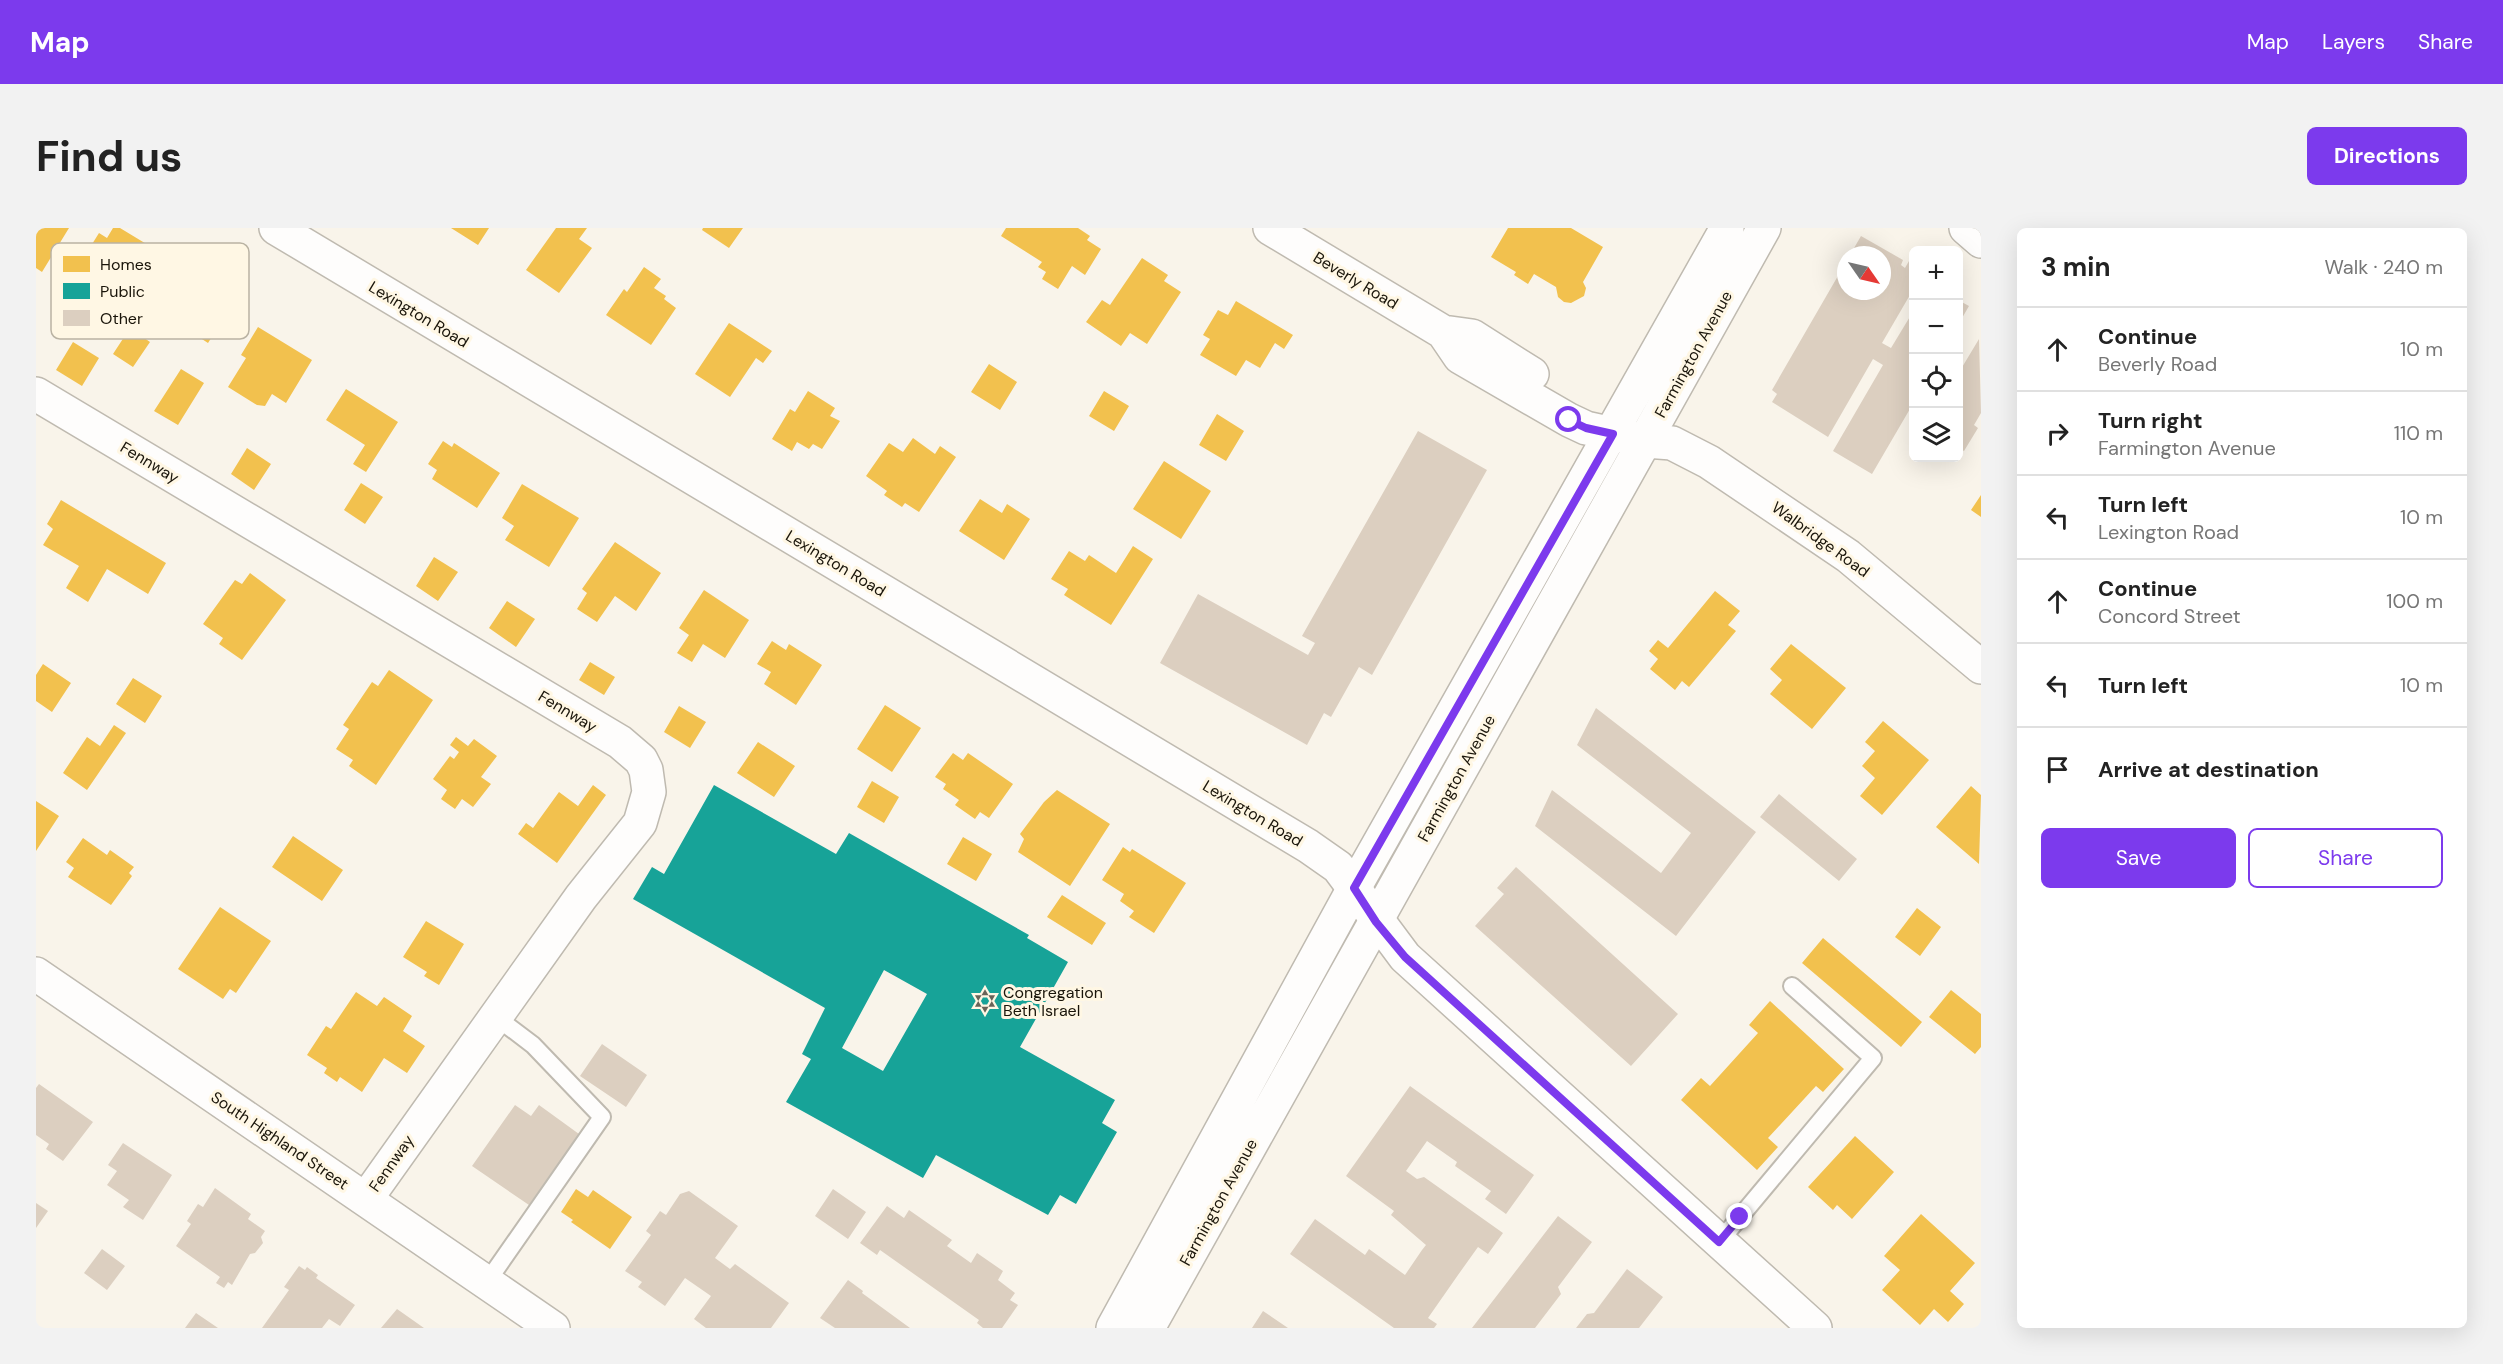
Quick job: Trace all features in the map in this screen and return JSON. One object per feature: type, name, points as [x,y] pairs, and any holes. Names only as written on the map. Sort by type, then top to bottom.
[{"type":"street","name":"Lexington Road","points":[[276,228],[1308,846],[1338,867],[1376,922],[1405,957],[1815,1328]]},
{"type":"street","name":"Beverly Road","points":[[1270,228],[1443,332],[1472,336],[1580,404],[1613,434],[1645,441]]},
{"type":"street","name":"Farmington Avenue","points":[[1113,1328],[1354,888],[1613,434],[1727,228]]},
{"type":"street","name":"Farmington Avenue","points":[[1148,1328],[1764,228]]},
{"type":"street","points":[[1966,228],[1981,241]]},
{"type":"street","name":"Fennway","points":[[36,394],[620,742],[641,760],[650,792],[640,823],[581,897],[366,1198]]},
{"type":"street","name":"Walbridge Road","points":[[1645,441],[1672,443],[1709,462],[1848,556],[1981,667]]},
{"type":"street","name":"South Highland Street","points":[[36,974],[553,1328]]},
{"type":"lane","points":[[1719,1242],[1873,1058],[1792,986]]},
{"type":"lane","points":[[487,1282],[602,1117],[533,1045],[496,1017]]},
{"type":"building: Homes","points":[[36,228],[69,228],[60,243],[51,243],[51,257],[42,272],[36,268]]},
{"type":"building: Homes","points":[[113,228],[120,228],[145,243],[93,243],[99,233],[107,238]]},
{"type":"building: Homes","points":[[451,228],[489,228],[478,245]]},
{"type":"building: Homes","points":[[556,228],[587,228],[579,239],[592,248],[559,293],[526,270]]},
{"type":"building: Homes","points":[[703,228],[743,228],[729,248],[702,230]]},
{"type":"building: Homes","points":[[1006,228],[1078,228],[1090,236],[1087,240],[1101,249],[1085,275],[1072,266],[1058,289],[1042,279],[1046,272],[1038,267],[1042,262],[1001,236]]},
{"type":"building: Homes","points":[[1508,228],[1571,228],[1603,247],[1583,282],[1586,288],[1584,296],[1571,303],[1564,302],[1558,297],[1556,287],[1534,274],[1528,284],[1514,275],[1516,272],[1491,257]]},
{"type":"building: Homes","points":[[1142,258],[1168,275],[1164,281],[1181,292],[1147,344],[1130,333],[1121,346],[1086,322],[1102,300],[1110,305]]},
{"type":"building: Homes","points":[[644,267],[661,279],[654,288],[666,296],[664,299],[676,308],[651,345],[606,315],[624,289],[627,292]]},
{"type":"building: Homes","points":[[1236,301],[1293,335],[1284,349],[1275,343],[1260,368],[1246,360],[1236,376],[1200,355],[1210,339],[1203,335],[1218,310],[1228,315]]},
{"type":"building: Homes","points":[[729,323],[772,351],[763,363],[756,358],[730,397],[695,374]]},
{"type":"building: Homes","points":[[258,327],[312,360],[286,403],[272,394],[265,406],[257,405],[228,387],[246,358],[241,355]]},
{"type":"building: Homes","points":[[123,339],[146,339],[150,342],[133,367],[113,354]]},
{"type":"building: Homes","points":[[73,342],[99,358],[82,386],[56,370]]},
{"type":"building: Homes","points":[[989,364],[1017,382],[1000,410],[971,392]]},
{"type":"building: Homes","points":[[181,369],[204,383],[178,425],[154,411]]},
{"type":"building: Homes","points":[[346,389],[398,422],[366,472],[353,464],[365,445],[326,420]]},
{"type":"building: Homes","points":[[808,391],[835,408],[830,416],[840,421],[822,449],[813,444],[809,449],[797,442],[792,451],[772,439],[790,409],[795,412]]},
{"type":"building: Homes","points":[[1104,391],[1129,406],[1114,431],[1089,416]]},
{"type":"building: Homes","points":[[1217,414],[1244,431],[1226,461],[1199,445]]},
{"type":"building: Homes","points":[[913,438],[935,454],[940,446],[956,457],[919,512],[905,503],[902,507],[884,495],[887,491],[866,476],[889,443],[903,452]]},
{"type":"building: Homes","points":[[443,441],[452,447],[454,443],[500,473],[477,508],[432,479],[437,470],[428,464]]},
{"type":"building: Homes","points":[[247,448],[271,464],[254,490],[231,474]]},
{"type":"building: Homes","points":[[1164,461],[1211,491],[1181,539],[1133,509]]},
{"type":"building: Homes","points":[[361,483],[383,497],[365,524],[344,510]]},
{"type":"building: Homes","points":[[522,484],[579,518],[549,567],[505,540],[514,526],[502,518]]},
{"type":"building: Homes","points":[[1981,495],[1981,517],[1971,510]]},
{"type":"building: Homes","points":[[980,499],[1002,513],[1007,504],[1030,519],[1004,560],[959,531]]},
{"type":"building: Homes","points":[[61,500],[166,563],[148,594],[107,569],[88,602],[66,588],[79,566],[43,545],[53,529],[47,524]]},
{"type":"building: Homes","points":[[615,542],[661,573],[636,611],[615,596],[597,622],[577,609],[587,593],[582,589]]},
{"type":"building: Homes","points":[[1133,546],[1153,559],[1111,625],[1064,595],[1068,589],[1051,579],[1069,551],[1085,561],[1089,555],[1116,573]]},
{"type":"building: Homes","points":[[434,557],[458,572],[438,601],[416,586]]},
{"type":"building: Homes","points":[[250,573],[286,600],[242,660],[219,644],[223,638],[203,624],[235,580],[242,584]]},
{"type":"building: Homes","points":[[704,590],[749,620],[725,658],[703,644],[692,662],[677,653],[689,635],[679,628]]},
{"type":"building: Homes","points":[[1715,591],[1740,611],[1728,625],[1736,631],[1689,687],[1682,681],[1675,690],[1650,669],[1658,659],[1649,651],[1658,640],[1668,648]]},
{"type":"building: Homes","points":[[507,601],[535,619],[516,647],[489,628]]},
{"type":"building: Homes","points":[[772,641],[786,650],[789,644],[822,665],[796,705],[764,684],[771,672],[757,664]]},
{"type":"building: Homes","points":[[1791,644],[1846,688],[1812,729],[1770,694],[1782,680],[1770,669]]},
{"type":"building: Homes","points":[[590,662],[615,677],[604,695],[579,680]]},
{"type":"building: Homes","points":[[43,664],[71,683],[52,712],[36,701],[36,675]]},
{"type":"building: Homes","points":[[389,670],[433,700],[376,785],[349,766],[353,760],[336,749],[349,729],[343,725],[372,682],[378,686]]},
{"type":"building: Homes","points":[[133,678],[162,696],[145,723],[116,704]]},
{"type":"building: Homes","points":[[885,705],[921,728],[892,772],[857,749]]},
{"type":"building: Homes","points":[[679,706],[706,722],[690,748],[664,732]]},
{"type":"building: Homes","points":[[1883,721],[1929,760],[1882,815],[1860,796],[1875,778],[1862,766],[1875,751],[1865,742]]},
{"type":"building: Homes","points":[[114,725],[126,733],[87,790],[63,773],[87,737],[100,746]]},
{"type":"building: Homes","points":[[456,737],[468,746],[474,739],[497,756],[481,777],[491,784],[473,807],[462,799],[455,809],[441,799],[447,790],[433,779],[450,756],[454,759],[459,752],[450,745]]},
{"type":"building: Homes","points":[[758,742],[795,766],[774,797],[737,773]]},
{"type":"building: Homes","points":[[953,753],[963,760],[968,753],[1013,784],[989,818],[980,812],[975,819],[955,805],[959,800],[943,789],[946,784],[935,777]]},
{"type":"building: Homes","points":[[872,781],[899,797],[884,823],[857,807]]},
{"type":"building: Homes","points":[[593,785],[606,795],[557,863],[518,834],[526,823],[533,828],[559,792],[578,806]]},
{"type":"building: Homes","points":[[1971,786],[1981,795],[1979,864],[1936,827]]},
{"type":"building: Homes","points":[[1057,790],[1110,824],[1070,886],[1018,852],[1024,839],[1020,834],[1044,802]]},
{"type":"building: Homes","points":[[36,801],[59,816],[36,851]]},
{"type":"building: Homes","points":[[293,836],[343,870],[322,901],[272,867]]},
{"type":"building: Homes","points":[[963,837],[992,854],[976,881],[947,864]]},
{"type":"building: Homes","points":[[83,838],[107,855],[110,850],[134,867],[129,873],[132,876],[111,905],[68,877],[74,868],[66,862]]},
{"type":"building: Homes","points":[[1123,847],[1130,852],[1132,849],[1186,883],[1154,933],[1129,917],[1134,911],[1120,901],[1124,894],[1102,880]]},
{"type":"building: Homes","points":[[1062,895],[1106,923],[1092,945],[1047,917]]},
{"type":"building: Homes","points":[[220,907],[271,941],[236,993],[230,989],[223,999],[178,969]]},
{"type":"building: Homes","points":[[1917,908],[1941,927],[1920,956],[1895,937]]},
{"type":"building: Homes","points":[[426,921],[464,944],[439,985],[424,976],[427,972],[403,957]]},
{"type":"building: Homes","points":[[1823,938],[1922,1022],[1901,1047],[1802,963]]},
{"type":"building: Homes","points":[[1951,990],[1981,1014],[1981,1047],[1975,1054],[1929,1017]]},
{"type":"building: Homes","points":[[356,992],[377,1006],[384,997],[412,1016],[403,1031],[425,1046],[407,1073],[384,1058],[362,1092],[340,1077],[337,1082],[324,1073],[327,1068],[307,1055],[326,1026],[331,1029]]},
{"type":"building: Homes","points":[[1770,1001],[1844,1069],[1823,1092],[1816,1086],[1768,1138],[1778,1147],[1757,1170],[1681,1100],[1701,1078],[1710,1086],[1758,1033],[1749,1025]]},
{"type":"building: Homes","points":[[1855,1136],[1894,1172],[1852,1219],[1837,1205],[1833,1210],[1808,1187]]},
{"type":"building: Homes","points":[[576,1189],[588,1197],[593,1190],[632,1217],[610,1249],[571,1222],[573,1220],[561,1212]]},
{"type":"building: Homes","points":[[1921,1214],[1975,1263],[1950,1291],[1964,1304],[1948,1322],[1934,1309],[1920,1325],[1882,1290],[1900,1270],[1884,1256]]},
{"type":"building: Public","name":"Congregation Beth Israel","points":[[714,785],[836,854],[849,833],[1029,935],[1027,938],[1068,962],[1020,1047],[1115,1100],[1102,1123],[1117,1132],[1076,1204],[1060,1195],[1048,1215],[936,1155],[923,1178],[786,1102],[811,1059],[802,1054],[825,1008],[633,899],[652,867],[664,874]],"holes":[[[884,970],[927,994],[883,1071],[842,1048]]]},
{"type":"building: Other","points":[[1861,236],[1878,246],[1855,246]]},
{"type":"building: Other","points":[[1891,253],[1903,260],[1901,265],[1905,268],[1909,261],[1909,297],[1882,343],[1891,348],[1909,318],[1909,411],[1872,474],[1833,451],[1883,365],[1873,359],[1828,437],[1772,402],[1777,394],[1772,390],[1837,278],[1837,300],[1891,300]]},
{"type":"building: Other","points":[[1963,303],[1969,306],[1963,316]]},
{"type":"building: Other","points":[[1979,339],[1981,413],[1974,425],[1978,428],[1964,451],[1963,450],[1963,366]]},
{"type":"building: Other","points":[[1418,431],[1487,470],[1372,675],[1359,667],[1331,717],[1324,713],[1307,745],[1160,663],[1198,594],[1308,655],[1315,643],[1302,636]]},
{"type":"building: Other","points":[[1596,708],[1756,832],[1676,936],[1535,826],[1552,790],[1661,873],[1691,833],[1577,745]]},
{"type":"building: Other","points":[[1779,794],[1857,859],[1839,881],[1760,817]]},
{"type":"building: Other","points":[[1516,867],[1678,1014],[1631,1066],[1475,926],[1504,894],[1497,888]]},
{"type":"building: Other","points":[[602,1044],[647,1075],[626,1107],[580,1076]]},
{"type":"building: Other","points":[[39,1084],[93,1122],[63,1161],[46,1149],[49,1144],[36,1135],[36,1088]]},
{"type":"building: Other","points":[[1410,1086],[1534,1175],[1506,1214],[1485,1199],[1491,1191],[1455,1166],[1457,1162],[1427,1141],[1406,1171],[1417,1179],[1424,1177],[1503,1233],[1488,1254],[1478,1247],[1428,1318],[1437,1324],[1434,1328],[1394,1328],[1290,1254],[1315,1219],[1365,1255],[1369,1249],[1405,1275],[1426,1245],[1391,1215],[1394,1211],[1346,1176]]},
{"type":"building: Other","points":[[515,1105],[531,1116],[539,1105],[579,1134],[529,1205],[472,1166]]},
{"type":"building: Other","points":[[123,1143],[172,1175],[143,1220],[123,1207],[129,1200],[107,1185],[117,1171],[108,1165]]},
{"type":"building: Other","points":[[215,1188],[251,1214],[248,1219],[265,1231],[261,1237],[263,1243],[255,1253],[250,1254],[232,1285],[228,1282],[224,1288],[216,1283],[220,1277],[176,1246],[191,1224],[187,1221],[198,1204],[203,1207]]},
{"type":"building: Other","points":[[833,1189],[866,1212],[848,1239],[815,1216]]},
{"type":"building: Other","points":[[689,1191],[738,1226],[715,1258],[730,1269],[735,1264],[789,1303],[771,1328],[706,1328],[694,1319],[711,1296],[685,1278],[665,1306],[638,1287],[642,1282],[625,1271],[651,1235],[646,1231],[660,1211],[666,1215],[680,1194]]},
{"type":"building: Other","points":[[36,1203],[48,1211],[36,1228]]},
{"type":"building: Other","points":[[887,1206],[904,1218],[909,1210],[952,1240],[947,1246],[971,1263],[977,1253],[1003,1271],[998,1280],[1015,1293],[1010,1300],[1018,1305],[1002,1328],[983,1328],[977,1323],[979,1320],[880,1250],[877,1255],[860,1243]]},
{"type":"building: Other","points":[[1558,1216],[1592,1242],[1558,1287],[1561,1294],[1535,1328],[1472,1328]]},
{"type":"building: Other","points":[[102,1249],[125,1266],[107,1290],[84,1273]]},
{"type":"building: Other","points":[[299,1266],[305,1270],[307,1267],[318,1275],[316,1278],[355,1305],[340,1326],[329,1319],[322,1328],[262,1328],[289,1290],[284,1287]]},
{"type":"building: Other","points":[[1627,1269],[1663,1297],[1639,1328],[1576,1328],[1587,1314],[1594,1313]]},
{"type":"building: Other","points":[[848,1280],[910,1328],[835,1328],[820,1318]]},
{"type":"building: Other","points":[[397,1309],[424,1328],[381,1328]]},
{"type":"building: Other","points":[[1263,1311],[1288,1328],[1252,1328]]},
{"type":"building: Other","points":[[196,1313],[218,1328],[185,1328]]},
{"type":"place","name":"Congregation Beth Israel","points":[[985,1001]]},
{"type":"route","points":[[1569,420],[1586,428],[1613,434],[1354,888],[1376,922],[1405,957],[1719,1242],[1740,1217]]}]
